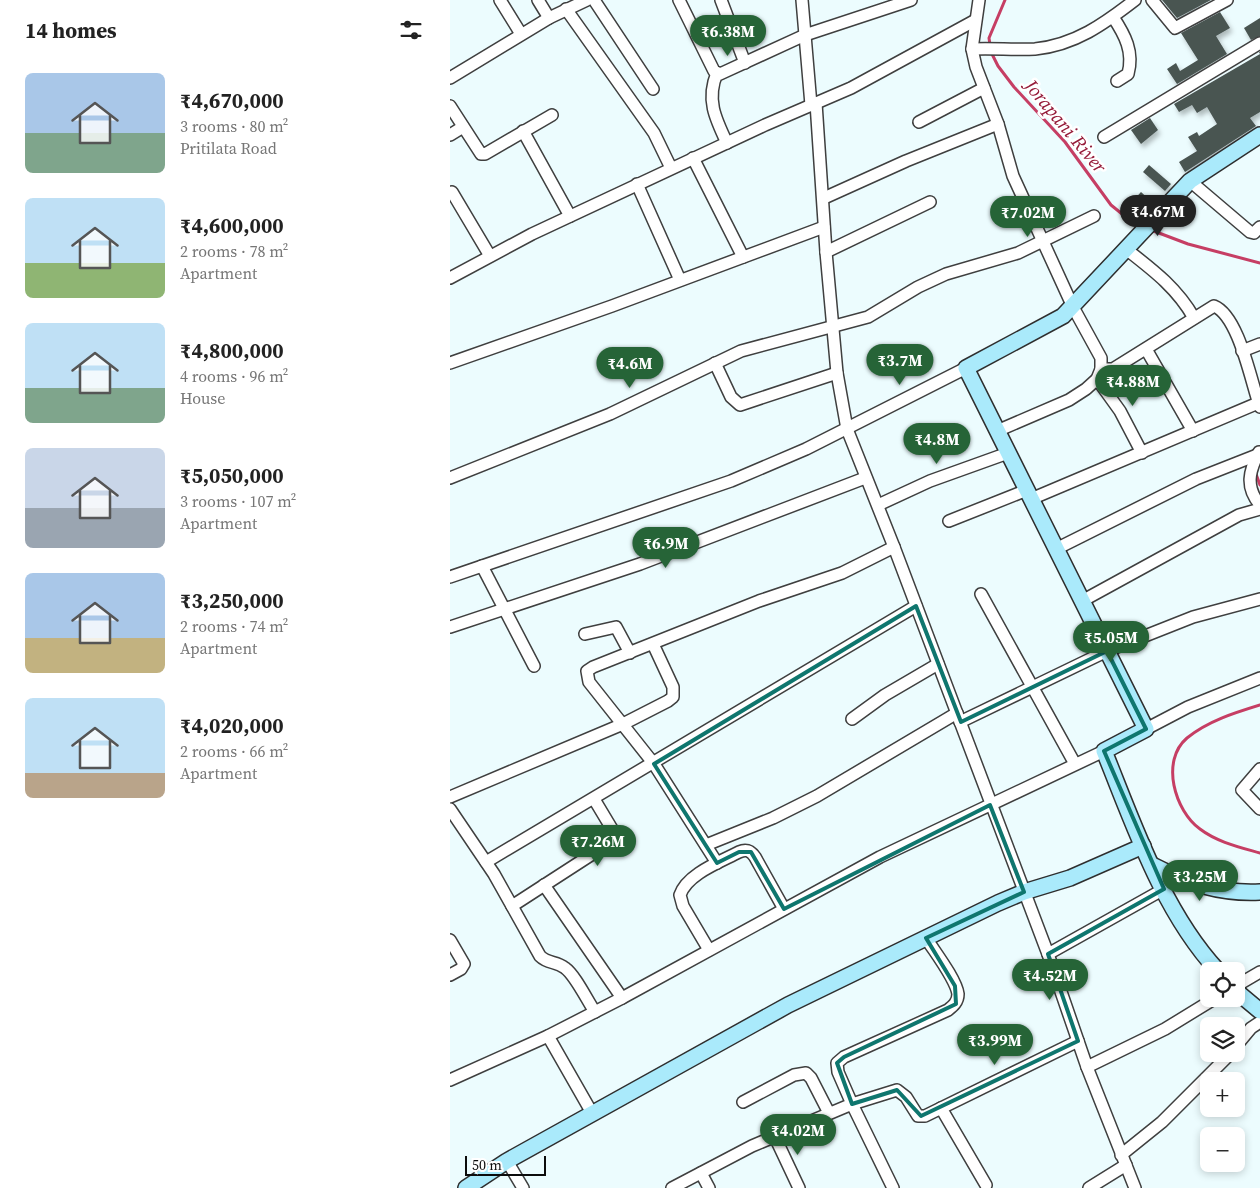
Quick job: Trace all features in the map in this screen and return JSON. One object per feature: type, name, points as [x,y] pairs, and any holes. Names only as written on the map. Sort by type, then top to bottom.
[{"type":"street","points":[[500,0],[521,34]]},
{"type":"street","points":[[538,0],[549,18]]},
{"type":"street","points":[[450,78],[549,18],[587,0]]},
{"type":"street","points":[[594,0],[653,89]]},
{"type":"street","points":[[679,0],[717,73],[711,90],[712,106],[726,143]]},
{"type":"street","points":[[721,0],[745,63]]},
{"type":"street","points":[[802,0],[824,198],[824,227],[837,373],[847,429],[959,718],[1048,954],[1087,1067],[1135,1188]]},
{"type":"street","points":[[717,73],[724,73],[805,36],[911,0]]},
{"type":"street","points":[[979,0],[974,22],[984,88],[998,124],[1013,176],[1044,240],[1073,307],[1101,358],[1099,374],[1142,453]]},
{"type":"street","points":[[977,49],[1035,49],[1070,41],[1086,34],[1113,17],[1135,0]]},
{"type":"street","points":[[1152,0],[1175,28],[1227,0]]},
{"type":"street","points":[[566,10],[654,133],[671,168]]},
{"type":"street","points":[[1113,17],[1127,42],[1130,56],[1128,74],[1117,81]]},
{"type":"street","points":[[450,278],[490,256],[637,184],[860,84],[974,22]]},
{"type":"street","points":[[1104,137],[1260,42]]},
{"type":"street","points":[[919,122],[984,88]]},
{"type":"street","points":[[450,106],[481,154],[485,154],[552,115]]},
{"type":"street","points":[[824,198],[906,161],[998,124]]},
{"type":"street","points":[[450,135],[463,127]]},
{"type":"street","points":[[523,131],[570,216]]},
{"type":"street","points":[[450,577],[731,481],[847,429],[1053,323],[1073,307],[1190,181],[1260,134]]},
{"type":"street","points":[[693,158],[743,257]]},
{"type":"street","points":[[1190,181],[1250,232],[1254,233],[1260,227]]},
{"type":"street","points":[[637,184],[680,280]]},
{"type":"street","points":[[452,192],[490,256]]},
{"type":"street","points":[[826,252],[930,202]]},
{"type":"street","points":[[450,478],[601,418],[715,363],[771,341],[834,327],[868,317],[918,287],[946,274],[1009,256],[1094,216]]},
{"type":"street","points":[[450,363],[824,227]]},
{"type":"street","points":[[1128,247],[1173,287],[1185,302],[1194,318]]},
{"type":"street","points":[[949,521],[1029,495],[1142,453],[1259,405],[1233,328],[1220,309],[1214,306],[1113,369],[1099,374],[1070,400],[998,431]]},
{"type":"street","points":[[1242,351],[1260,344]]},
{"type":"street","points":[[1146,349],[1193,431]]},
{"type":"street","points":[[715,363],[731,397],[740,405],[837,373]]},
{"type":"street","points":[[966,368],[1146,729]]},
{"type":"street","points":[[1259,452],[1249,479],[1250,488],[1260,505]]},
{"type":"street","points":[[1056,549],[1170,491],[1259,452]]},
{"type":"street","points":[[878,505],[930,482],[1008,453]]},
{"type":"street","points":[[450,627],[640,564],[865,478]]},
{"type":"street","points":[[1082,601],[1239,515],[1260,509]]},
{"type":"street","points":[[717,863],[654,764],[589,682],[587,671],[759,601],[842,573],[894,547]]},
{"type":"street","points":[[482,566],[534,666]]},
{"type":"street","points":[[980,594],[1075,764]]},
{"type":"street","points":[[706,845],[773,818],[959,718],[1033,688],[1106,651],[1193,617],[1260,599]]},
{"type":"street","points":[[486,862],[654,764],[916,606]]},
{"type":"street","points":[[585,634],[616,627],[630,653]]},
{"type":"street","points":[[450,797],[623,724],[673,697],[673,687],[653,644]]},
{"type":"street","points":[[852,719],[885,695],[938,664]]},
{"type":"street","points":[[452,1076],[548,1036],[622,998],[880,857],[1104,751],[1188,708],[1260,678]]},
{"type":"street","points":[[1104,751],[1143,846],[1164,889],[1199,949],[1210,962]]},
{"type":"street","points":[[1260,769],[1242,790],[1260,809]]},
{"type":"street","points":[[512,906],[614,840],[612,829],[594,799]]},
{"type":"street","points":[[450,809],[454,826],[486,862],[540,956],[545,961],[558,964],[568,971],[594,1012]]},
{"type":"street","points":[[466,1188],[507,1160],[788,1005],[1024,892],[1070,878],[1143,846]]},
{"type":"street","points":[[709,950],[683,906],[680,895],[686,884],[717,863],[738,852],[745,850],[752,852],[784,909]]},
{"type":"street","points":[[1152,865],[1206,888],[1229,892],[1260,892]]},
{"type":"street","points":[[544,885],[622,998]]},
{"type":"street","points":[[1048,954],[1164,889]]},
{"type":"street","points":[[893,1188],[852,1104],[838,1072],[838,1063],[844,1057],[948,1010],[956,1004],[958,995],[955,986],[926,938]]},
{"type":"street","points":[[450,940],[464,964],[461,969],[450,975]]},
{"type":"street","points":[[1245,981],[1260,972]]},
{"type":"street","points":[[1245,998],[1260,1011]]},
{"type":"street","points":[[1087,1067],[1165,1029],[1201,1007]]},
{"type":"street","points":[[1245,1035],[1260,1022]]},
{"type":"street","points":[[548,1036],[592,1113]]},
{"type":"street","points":[[672,1188],[774,1136],[852,1104],[897,1090],[906,1097],[918,1116],[925,1116],[1078,1041]]},
{"type":"street","points":[[1089,1188],[1123,1160],[1222,1062]]},
{"type":"street","points":[[743,1102],[794,1075],[806,1073],[811,1078],[829,1113]]},
{"type":"street","points":[[941,1108],[986,1185]]},
{"type":"street","points":[[774,1136],[799,1188]]},
{"type":"street","points":[[507,1160],[523,1188]]},
{"type":"street","points":[[701,1172],[709,1188]]},
{"type":"highlighted area","points":[[916,606],[961,722],[1107,651],[1146,729],[1104,751],[1164,889],[1048,954],[1078,1041],[921,1116],[897,1090],[852,1104],[837,1063],[844,1057],[956,1004],[955,986],[926,938],[1024,892],[990,805],[784,909],[751,852],[739,852],[717,863],[654,764]]},
{"type":"building","points":[[1162,0],[1211,0],[1177,18]]},
{"type":"building","points":[[1220,12],[1230,28],[1216,36],[1227,54],[1177,84],[1167,69],[1176,63],[1180,71],[1198,60],[1181,33]]},
{"type":"building","points":[[1260,18],[1260,36],[1251,40],[1244,28]]},
{"type":"building","points":[[1260,54],[1260,112],[1250,118],[1256,126],[1185,172],[1179,162],[1197,151],[1188,137],[1197,132],[1199,136],[1217,124],[1207,107],[1197,113],[1192,105],[1179,112],[1174,104]]},
{"type":"building","points":[[1150,118],[1158,130],[1141,144],[1131,130]]},
{"type":"building","points":[[1149,165],[1171,184],[1165,191],[1143,172]]},
{"type":"building","points":[[1141,192],[1152,202],[1142,213],[1131,203]]},
{"type":"waterway","name":"Jorapani River","points":[[990,45],[989,38],[1005,0]]},
{"type":"waterway","name":"Jorapani River","points":[[991,52],[998,66],[1014,87],[1065,142],[1111,205],[1127,218],[1143,226]]},
{"type":"waterway","name":"Jorapani River","points":[[1151,230],[1188,244],[1260,263]]},
{"type":"waterway","name":"Jorapani River","points":[[1256,474],[1260,485]]},
{"type":"waterway","name":"Jorapani River","points":[[1260,705],[1212,722],[1187,738],[1179,748],[1174,759],[1173,772],[1178,798],[1191,821],[1207,834],[1229,844],[1260,853]]}]
